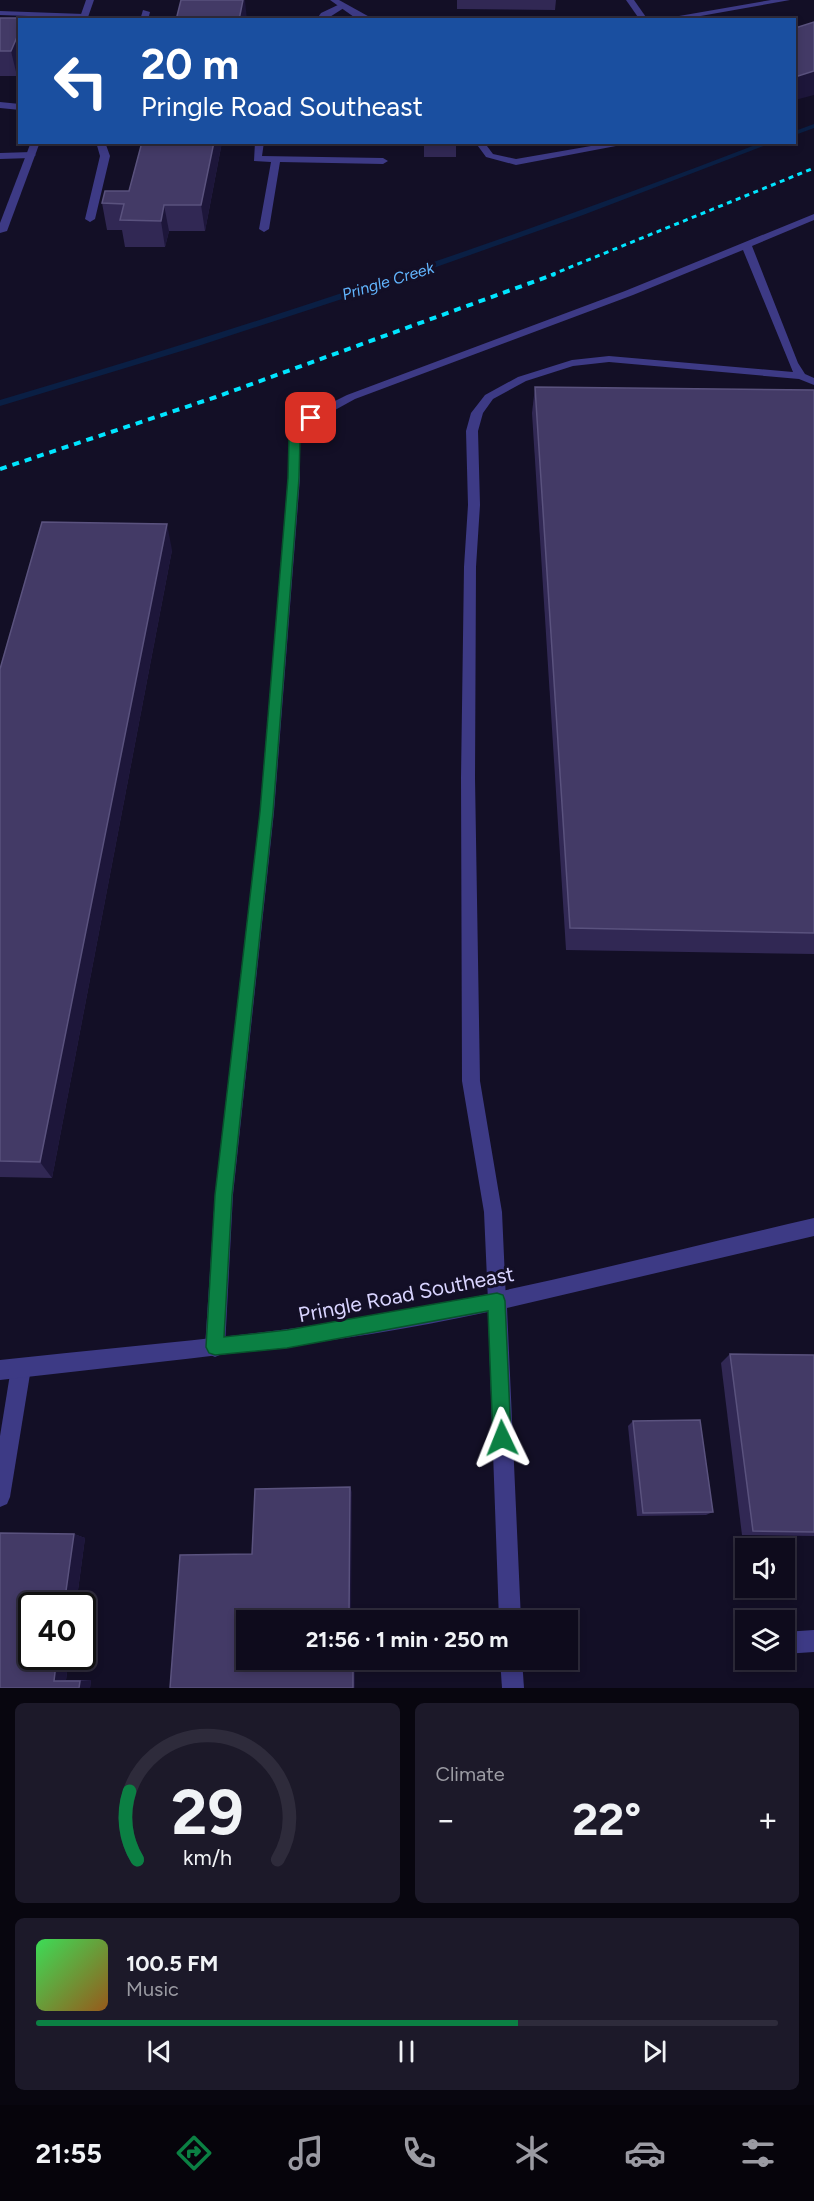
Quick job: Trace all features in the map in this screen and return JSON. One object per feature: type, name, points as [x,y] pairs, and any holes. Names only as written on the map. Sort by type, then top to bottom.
[{"type":"street","points":[[0,13],[83,18],[90,0]]},
{"type":"street","points":[[334,0],[367,18]]},
{"type":"street","points":[[630,0],[643,18]]},
{"type":"street","points":[[669,18],[786,0]]},
{"type":"street","points":[[322,18],[343,6]]},
{"type":"street","points":[[0,105],[18,107]]},
{"type":"street","points":[[1,234],[35,144]]},
{"type":"street","points":[[90,219],[105,156],[101,144]]},
{"type":"street","points":[[260,144],[256,159],[382,161]]},
{"type":"street","points":[[480,144],[489,157],[500,161],[516,162],[621,144]]},
{"type":"street","points":[[0,156],[31,155]]},
{"type":"street","points":[[264,229],[276,160]]},
{"type":"street","points":[[215,1347],[224,1195],[267,812],[294,478],[294,438],[311,418],[351,398],[629,293],[814,217]]},
{"type":"street","points":[[746,244],[807,379]]},
{"type":"street","points":[[510,1610],[493,1212],[471,1081],[468,778],[470,567],[474,505],[472,431],[477,413],[489,397],[522,379],[572,363],[609,359],[807,379]]},
{"type":"street","name":"Pringle Road Southeast","points":[[0,1370],[320,1334],[497,1301],[814,1227]]},
{"type":"street","points":[[0,1497],[21,1368]]},
{"type":"street","points":[[795,1642],[814,1641]]},
{"type":"street","points":[[512,1670],[513,1688]]},
{"type":"building","points":[[181,0],[243,0],[239,18],[176,18]]},
{"type":"building","points":[[0,18],[18,18],[18,35],[11,51],[0,51]]},
{"type":"building","points":[[814,22],[814,71],[796,77],[796,28]]},
{"type":"building","points":[[141,144],[214,144],[201,205],[164,205],[161,221],[120,220],[124,204],[102,203],[105,191],[129,191]]},
{"type":"building","points":[[535,387],[814,390],[814,933],[570,928]]},
{"type":"building","points":[[42,522],[167,524],[40,1162],[0,1161],[0,669]]},
{"type":"building","points":[[730,1354],[814,1355],[814,1532],[753,1531]]},
{"type":"building","points":[[700,1420],[713,1512],[643,1513],[633,1421]]},
{"type":"building","points":[[350,1487],[349,1610],[236,1610],[236,1670],[353,1670],[353,1688],[170,1688],[180,1555],[252,1554],[255,1489]]},
{"type":"building","points":[[0,1533],[74,1534],[66,1592],[18,1592],[18,1670],[55,1670],[54,1681],[80,1681],[79,1688],[0,1688]]},
{"type":"waterway","name":"Pringle Creek","points":[[796,133],[814,126]]},
{"type":"waterway","name":"Pringle Creek","points":[[0,403],[195,344],[388,281],[580,214],[766,144]]},
{"type":"railway","points":[[551,275],[814,168]]},
{"type":"railway","points":[[0,469],[216,397],[555,274]]},
{"type":"route","points":[[311,418],[294,438],[294,478],[267,812],[224,1195],[215,1347],[287,1339],[374,1325],[497,1301],[502,1438]]}]
